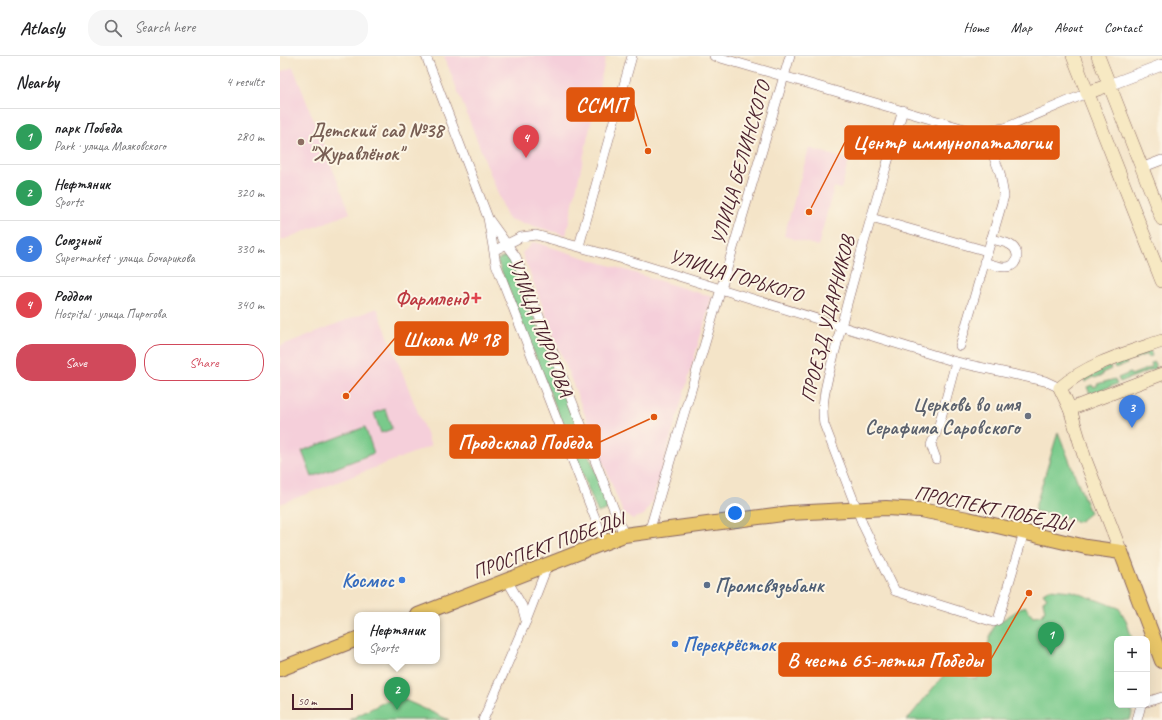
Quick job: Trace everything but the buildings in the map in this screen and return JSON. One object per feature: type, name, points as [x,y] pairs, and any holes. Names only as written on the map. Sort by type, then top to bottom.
[{"type":"main road","points":[[1073,56],[1162,281]]},
{"type":"main road","points":[[1098,56],[1162,219]]},
{"type":"main road","points":[[1087,93],[1109,85]]},
{"type":"main road","points":[[1162,341],[1091,367],[1077,374],[1060,388],[1070,409],[1085,459],[1162,661]]},
{"type":"main road","points":[[1070,409],[1162,374]]},
{"type":"main road","name":"ПРОСПЕКТ ПОБЕДЫ","points":[[426,612],[624,535],[762,516],[886,508],[920,510],[1086,547],[1121,552]]},
{"type":"main road","points":[[280,669],[354,640]]},
{"type":"street","name":"УЛИЦА ПИРОГОВА","points":[[426,56],[488,218],[495,250],[496,264],[604,542]]},
{"type":"street","points":[[579,246],[632,56]]},
{"type":"street","points":[[714,56],[975,132],[1005,128],[1087,93]]},
{"type":"street","name":"УЛИЦА БЕЛИНСКОГО","points":[[649,532],[722,290],[790,56]]},
{"type":"street","points":[[1109,85],[1162,64]]},
{"type":"street","name":"ПРОЕЗД УДАРНИКОВ","points":[[903,110],[840,326],[822,413],[824,424],[857,510],[887,577],[895,590],[994,622],[998,620],[1024,532]]},
{"type":"street","points":[[960,346],[1004,196],[1000,173],[984,132]]},
{"type":"street","points":[[1141,168],[1162,160]]},
{"type":"street","name":"УЛИЦА ПИРОГОВА","points":[[488,218],[516,257],[624,535]]},
{"type":"street","points":[[871,218],[987,251]]},
{"type":"street","name":"УЛИЦА ГОРЬКОГО","points":[[495,250],[521,237],[536,235],[579,246],[956,362],[1045,381],[1060,388]]},
{"type":"street","points":[[984,262],[1004,267],[1011,265],[1016,259],[1014,247],[991,239]]},
{"type":"street","points":[[936,459],[931,445],[939,425],[956,362]]},
{"type":"street","points":[[483,720],[526,621],[548,564]]},
{"type":"street","points":[[507,580],[522,606],[526,621]]},
{"type":"street","points":[[1150,701],[1162,697]]},
{"type":"street","points":[[1137,720],[1140,708]]},
{"type":"shaded area","points":[[444,56],[606,56],[566,235],[508,219]]},
{"type":"shaded area","name":"Детский сад №38 \"Журавлёнок\"","points":[[293,67],[350,213],[280,241],[280,72]]},
{"type":"shaded area","points":[[809,148],[849,160],[841,189],[834,187],[818,246],[784,236]]},
{"type":"shaded area","points":[[534,242],[712,297],[652,502],[644,515],[633,519],[623,513],[522,253]]},
{"type":"shaded area","points":[[377,308],[431,446],[280,504],[280,346]]},
{"type":"green space","points":[[510,255],[610,508],[598,513],[497,260]]},
{"type":"green space","points":[[1150,350],[1152,356],[1148,357],[1147,354],[1115,368],[1113,364]]},
{"type":"green space","points":[[1154,362],[1156,368],[1120,382],[1118,378],[1152,367],[1151,363]]},
{"type":"green space","points":[[1110,366],[1111,369],[1102,373],[1103,375],[1094,377],[1085,382],[1083,376]]},
{"type":"green space","points":[[1115,379],[1117,384],[1090,394],[1087,387],[1092,385],[1093,387],[1097,386],[1097,384]]},
{"type":"green space","points":[[385,409],[392,429],[381,433],[374,413]]},
{"type":"green space","points":[[365,427],[374,453],[312,477],[302,451]]},
{"type":"green space","points":[[1058,432],[1090,513],[1079,522],[1034,511]]},
{"type":"green space","points":[[1050,589],[1072,591],[1119,608],[1126,620],[1131,636],[1114,636],[1114,708],[1130,708],[1132,713],[1130,720],[907,720],[946,672],[977,679],[994,625],[1025,606],[1033,616],[1042,615],[1045,610],[1043,601],[1047,598],[1043,593]]},
{"type":"green space","points":[[396,696],[449,720],[349,720]]},
{"type":"place","name":"Детский сад №38 \"Журавлёнок\"","points":[[301,142]]},
{"type":"place","name":"ССМП","points":[[648,151]]},
{"type":"place","name":"Роддом","points":[[526,158]]},
{"type":"place","name":"Центр иммунопаталогии","points":[[809,212]]},
{"type":"place","name":"Фармленд","points":[[476,298]]},
{"type":"place","name":"Школа № 18","points":[[346,396]]},
{"type":"place","name":"Церковь во имя Серафима Саровского","points":[[1028,416]]},
{"type":"place","name":"Продсклад Победа","points":[[654,417]]},
{"type":"place","name":"Союзный","points":[[1132,428]]},
{"type":"place","name":"Космос","points":[[402,580]]},
{"type":"place","name":"Промсвязьбанк","points":[[707,585]]},
{"type":"place","name":"В честь 65-летия Победы","points":[[1029,593]]},
{"type":"place","name":"Перекрёсток","points":[[675,644]]},
{"type":"place","name":"парк Победa","points":[[1051,655]]},
{"type":"place","name":"Нефтяник","points":[[397,710]]}]
